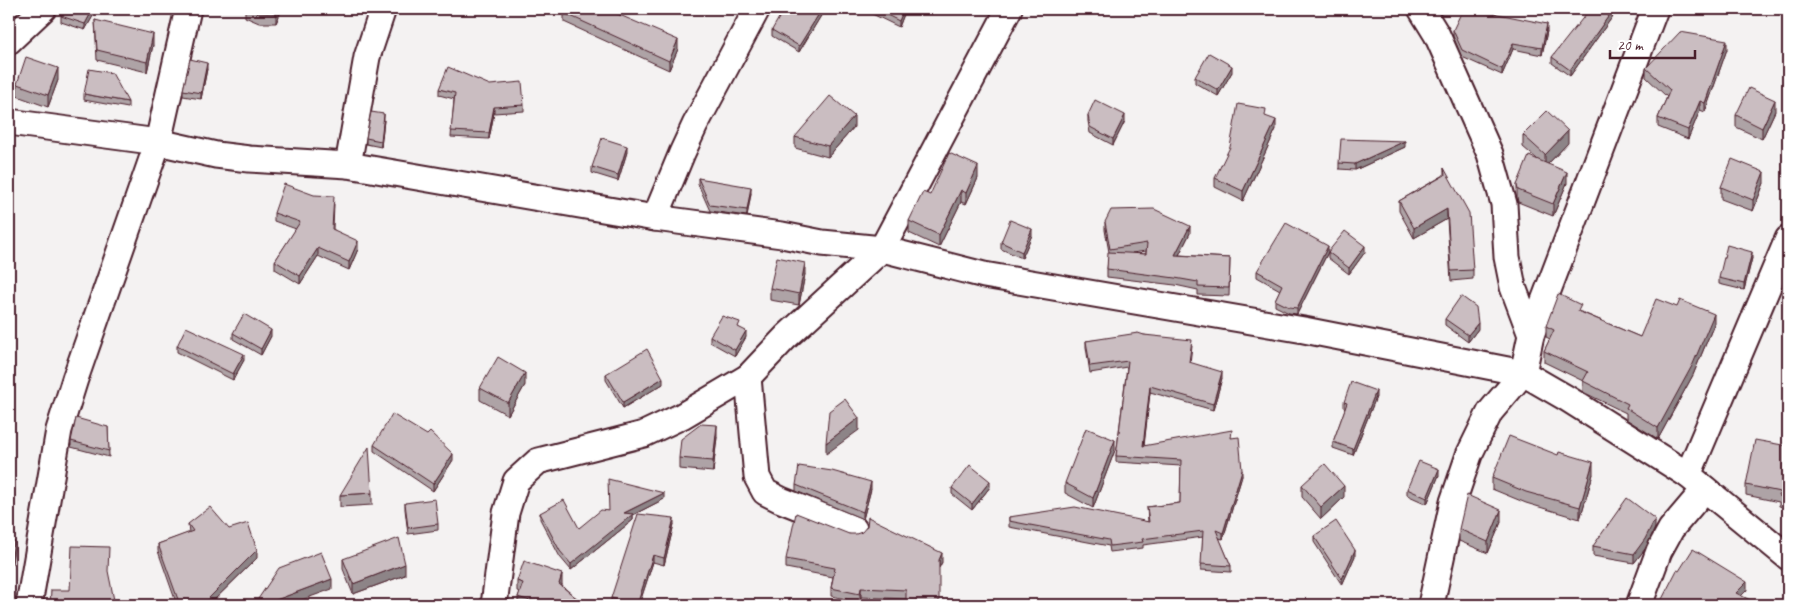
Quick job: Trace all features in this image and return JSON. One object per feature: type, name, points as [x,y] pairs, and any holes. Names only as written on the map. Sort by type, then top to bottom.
[{"type":"street","points":[[9,41],[43,9]]},
{"type":"street","points":[[29,605],[59,430],[158,142],[188,9]]},
{"type":"street","points":[[348,165],[368,56],[383,9]]},
{"type":"street","points":[[655,218],[688,139],[758,9]]},
{"type":"street","points":[[494,605],[506,513],[516,481],[538,462],[644,434],[682,416],[748,377],[786,337],[882,249],[1009,9]]},
{"type":"street","points":[[1421,9],[1437,35],[1490,154],[1504,204],[1508,257],[1513,288],[1531,335]]},
{"type":"street","points":[[1431,605],[1453,502],[1469,454],[1490,412],[1523,373],[1531,335],[1655,9]]},
{"type":"street","points":[[9,122],[158,142],[216,155],[348,165],[655,218],[782,235],[822,243],[882,249],[984,276],[1304,330],[1523,373],[1568,399],[1696,482],[1788,557]]},
{"type":"street","points":[[1639,605],[1659,551],[1696,482],[1788,239]]},
{"type":"street","points":[[748,377],[757,477],[765,492],[780,500],[854,528]]},
{"type":"building","points":[[63,9],[93,9],[85,24],[61,16]]},
{"type":"building","points":[[248,9],[278,9],[276,14],[259,13]]},
{"type":"building","points":[[566,9],[617,9],[615,13],[678,40],[669,61],[564,13]]},
{"type":"building","points":[[784,9],[822,9],[799,46],[772,30]]},
{"type":"building","points":[[875,9],[904,9],[899,21]]},
{"type":"building","points":[[1463,9],[1473,9],[1547,24],[1542,48],[1513,43],[1502,69],[1462,50],[1453,30]]},
{"type":"building","points":[[1590,9],[1613,10],[1570,70],[1552,57]]},
{"type":"building","points":[[95,20],[153,34],[147,62],[97,50]]},
{"type":"building","points":[[1680,32],[1727,40],[1705,103],[1700,101],[1688,130],[1658,118],[1670,90],[1646,68]]},
{"type":"building","points":[[1209,53],[1232,66],[1218,90],[1195,77]]},
{"type":"building","points":[[26,57],[58,68],[48,95],[17,84]]},
{"type":"building","points":[[190,59],[207,63],[201,93],[183,90]]},
{"type":"building","points":[[448,67],[490,85],[522,82],[524,105],[494,107],[489,133],[451,131],[455,93],[439,89]]},
{"type":"building","points":[[89,69],[112,73],[128,102],[84,94]]},
{"type":"building","points":[[1749,88],[1775,100],[1762,128],[1736,115]]},
{"type":"building","points":[[830,96],[854,116],[828,146],[795,137]]},
{"type":"building","points":[[1095,100],[1125,115],[1113,139],[1090,127],[1088,115]]},
{"type":"building","points":[[1238,104],[1266,109],[1265,116],[1276,120],[1243,191],[1215,178],[1230,147]]},
{"type":"building","points":[[1547,111],[1568,131],[1545,155],[1523,135]]},
{"type":"building","points":[[371,112],[384,114],[381,141],[366,138]]},
{"type":"building","points":[[602,138],[627,146],[618,175],[592,167]]},
{"type":"building","points":[[1341,139],[1405,141],[1355,164],[1339,163]]},
{"type":"building","points":[[949,153],[978,166],[966,193],[961,190],[939,235],[909,221],[923,192],[930,195]]},
{"type":"building","points":[[1529,156],[1567,172],[1553,204],[1518,190],[1517,185]]},
{"type":"building","points":[[1732,159],[1764,172],[1753,200],[1721,187]]},
{"type":"building","points":[[1444,168],[1469,213],[1473,270],[1451,271],[1447,209],[1414,228],[1399,201],[1445,175]]},
{"type":"building","points":[[9,170],[14,171],[9,208]]},
{"type":"building","points":[[698,178],[751,187],[747,210],[710,205]]},
{"type":"building","points":[[284,184],[314,195],[334,196],[332,229],[358,241],[349,262],[318,248],[300,276],[275,261],[300,222],[274,213]]},
{"type":"building","points":[[1154,209],[1190,226],[1175,255],[1230,258],[1229,288],[1198,287],[1198,282],[1107,269],[1108,252],[1146,254],[1147,243],[1110,249],[1105,222],[1111,210]]},
{"type":"building","points":[[1010,220],[1032,229],[1022,252],[1001,242]]},
{"type":"building","points":[[1286,223],[1328,246],[1297,308],[1289,307],[1275,300],[1282,285],[1257,271]]},
{"type":"building","points":[[1345,231],[1365,246],[1349,268],[1328,252]]},
{"type":"building","points":[[1727,245],[1752,252],[1744,284],[1719,278]]},
{"type":"building","points":[[777,257],[805,263],[799,294],[770,288]]},
{"type":"building","points":[[1558,294],[1581,305],[1578,311],[1640,337],[1656,299],[1677,307],[1680,300],[1714,314],[1693,364],[1658,428],[1626,408],[1628,404],[1583,381],[1588,372],[1544,351],[1554,330],[1546,326]]},
{"type":"building","points":[[1461,296],[1476,307],[1478,323],[1468,335],[1445,319]]},
{"type":"building","points":[[244,314],[271,330],[261,349],[233,333]]},
{"type":"building","points":[[722,316],[740,322],[738,327],[746,331],[735,350],[710,336]]},
{"type":"building","points":[[186,327],[244,354],[233,374],[177,346]]},
{"type":"building","points":[[1138,333],[1192,340],[1189,362],[1222,372],[1213,404],[1150,386],[1143,446],[1232,430],[1231,438],[1239,437],[1242,470],[1223,533],[1216,530],[1231,566],[1201,564],[1203,531],[1142,539],[1143,542],[1110,546],[1109,540],[1009,521],[1009,517],[1075,507],[1149,522],[1147,507],[1180,503],[1181,460],[1116,456],[1128,361],[1090,366],[1086,341]]},
{"type":"building","points":[[647,349],[663,378],[623,402],[606,374]]},
{"type":"building","points":[[498,357],[525,373],[508,403],[480,388]]},
{"type":"building","points":[[1351,382],[1376,391],[1353,449],[1333,442],[1347,403],[1344,402]]},
{"type":"building","points":[[845,399],[859,418],[826,443],[829,411]]},
{"type":"building","points":[[392,414],[427,435],[430,432],[453,454],[433,484],[374,445]]},
{"type":"building","points":[[76,418],[108,427],[109,451],[71,441]]},
{"type":"building","points":[[701,424],[717,425],[713,461],[679,458],[681,439]]},
{"type":"building","points":[[1086,428],[1115,440],[1093,498],[1065,483]]},
{"type":"building","points":[[1509,436],[1558,455],[1559,452],[1593,462],[1580,507],[1526,492],[1492,478]]},
{"type":"building","points":[[1755,440],[1788,446],[1788,498],[1779,496],[1780,492],[1746,485]]},
{"type":"building","points":[[369,447],[372,493],[340,495]]},
{"type":"building","points":[[1419,461],[1439,469],[1427,498],[1407,489]]},
{"type":"building","points":[[1325,464],[1344,486],[1321,507],[1302,485]]},
{"type":"building","points":[[970,465],[990,481],[972,504],[952,488]]},
{"type":"building","points":[[799,466],[832,471],[871,482],[863,512],[796,485]]},
{"type":"building","points":[[608,479],[664,493],[624,513],[633,514],[571,564],[560,551],[540,513],[564,500],[579,528],[601,510],[609,511]]},
{"type":"building","points":[[1467,495],[1501,510],[1488,542],[1459,529]]},
{"type":"building","points":[[1627,498],[1655,519],[1645,539],[1634,554],[1593,546]]},
{"type":"building","points":[[435,499],[438,524],[408,528],[405,503]]},
{"type":"building","points":[[210,507],[229,529],[248,523],[257,550],[202,605],[180,605],[158,544],[193,531],[188,524]]},
{"type":"building","points":[[796,513],[849,534],[862,532],[867,526],[868,517],[942,553],[939,560],[939,605],[906,605],[906,590],[861,588],[860,594],[831,588],[835,568],[786,559]]},
{"type":"building","points":[[638,514],[674,518],[664,558],[653,555],[636,605],[611,598]]},
{"type":"building","points":[[1336,521],[1355,550],[1342,579],[1314,536]]},
{"type":"building","points":[[399,538],[405,564],[353,584],[343,559]]},
{"type":"building","points":[[9,540],[14,541],[9,577]]},
{"type":"building","points":[[72,546],[109,547],[108,571],[115,605],[50,605],[51,590],[70,590]]},
{"type":"building","points":[[1693,549],[1747,582],[1736,593],[1760,605],[1659,605],[1677,570],[1679,571]]},
{"type":"building","points":[[321,552],[332,579],[276,600],[283,605],[254,605],[279,568]]},
{"type":"building","points":[[524,561],[562,574],[559,584],[585,605],[548,605],[544,602],[544,605],[542,605],[518,597],[523,583],[517,581]]}]
